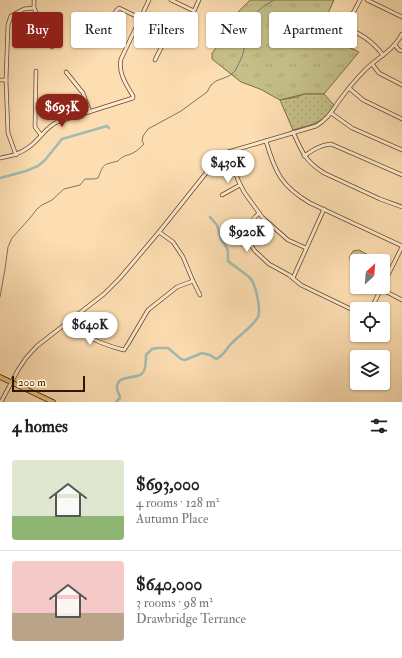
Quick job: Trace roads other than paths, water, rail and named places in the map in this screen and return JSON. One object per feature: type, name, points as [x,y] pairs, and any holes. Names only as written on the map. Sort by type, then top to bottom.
[{"type":"main road","points":[[0,377],[53,402]]},
{"type":"street","points":[[34,0],[34,8],[36,12]]},
{"type":"street","points":[[143,12],[149,0]]},
{"type":"street","points":[[171,0],[194,11],[199,0]]},
{"type":"street","points":[[360,0],[345,28],[364,36],[375,45],[383,55]]},
{"type":"street","points":[[367,0],[402,17]]},
{"type":"street","points":[[16,155],[8,133],[6,80],[8,25],[11,16],[24,9],[34,8]]},
{"type":"street","points":[[115,12],[119,8],[134,15]]},
{"type":"street","points":[[0,158],[16,155],[30,147],[50,125],[132,98],[133,96],[122,77],[120,65],[121,59],[134,31]]},
{"type":"street","points":[[2,402],[11,382],[26,358],[37,346],[104,294],[120,278],[218,158],[228,152],[316,126],[323,122],[349,88],[372,64],[396,45],[402,34]]},
{"type":"street","points":[[396,45],[402,51]]},
{"type":"street","points":[[155,60],[161,48]]},
{"type":"street","points":[[372,64],[379,73],[402,85]]},
{"type":"street","points":[[36,71],[35,127],[41,135]]},
{"type":"street","points":[[66,72],[83,93],[90,112]]},
{"type":"street","points":[[0,80],[6,80]]},
{"type":"street","points":[[349,88],[363,100],[402,119]]},
{"type":"street","points":[[331,113],[352,128],[402,150]]},
{"type":"street","points":[[293,132],[304,156],[316,168],[380,199],[402,207]]},
{"type":"street","points":[[266,141],[277,173],[286,186],[299,197],[402,246],[390,271]]},
{"type":"street","points":[[304,156],[317,148],[331,144],[402,175]]},
{"type":"street","points":[[228,152],[240,185],[262,217],[288,240],[306,248]]},
{"type":"street","points":[[222,195],[240,185]]},
{"type":"street","points":[[293,278],[324,209]]},
{"type":"street","points":[[259,213],[249,225],[247,233],[248,241],[255,251],[269,264],[289,275],[301,285],[350,309]]},
{"type":"street","points":[[159,232],[177,247],[200,295]]},
{"type":"street","points":[[70,320],[78,330],[87,336],[124,350],[148,310],[177,287],[193,282]]},
{"type":"street","points":[[390,292],[402,300]]},
{"type":"waterway","points":[[0,297],[8,247],[12,238],[37,209],[52,200],[64,189],[80,185],[85,179],[98,178],[105,165],[118,161],[143,145],[143,136],[148,129],[181,111],[207,92],[211,85],[216,81],[229,76],[235,71],[242,57],[245,45],[252,34],[250,22],[252,16],[274,0]]},
{"type":"waterway","points":[[0,178],[38,166],[45,160],[62,139],[107,126],[109,128]]},
{"type":"waterway","points":[[116,402],[120,398],[117,388],[119,382],[125,378],[138,376],[141,374],[144,371],[146,355],[152,349],[168,348],[181,359],[185,360],[202,353],[210,355],[216,359],[221,356],[231,344],[256,321],[259,314],[258,303],[256,291],[252,281],[248,276],[228,261],[227,248],[221,239],[217,225],[210,217]]}]
